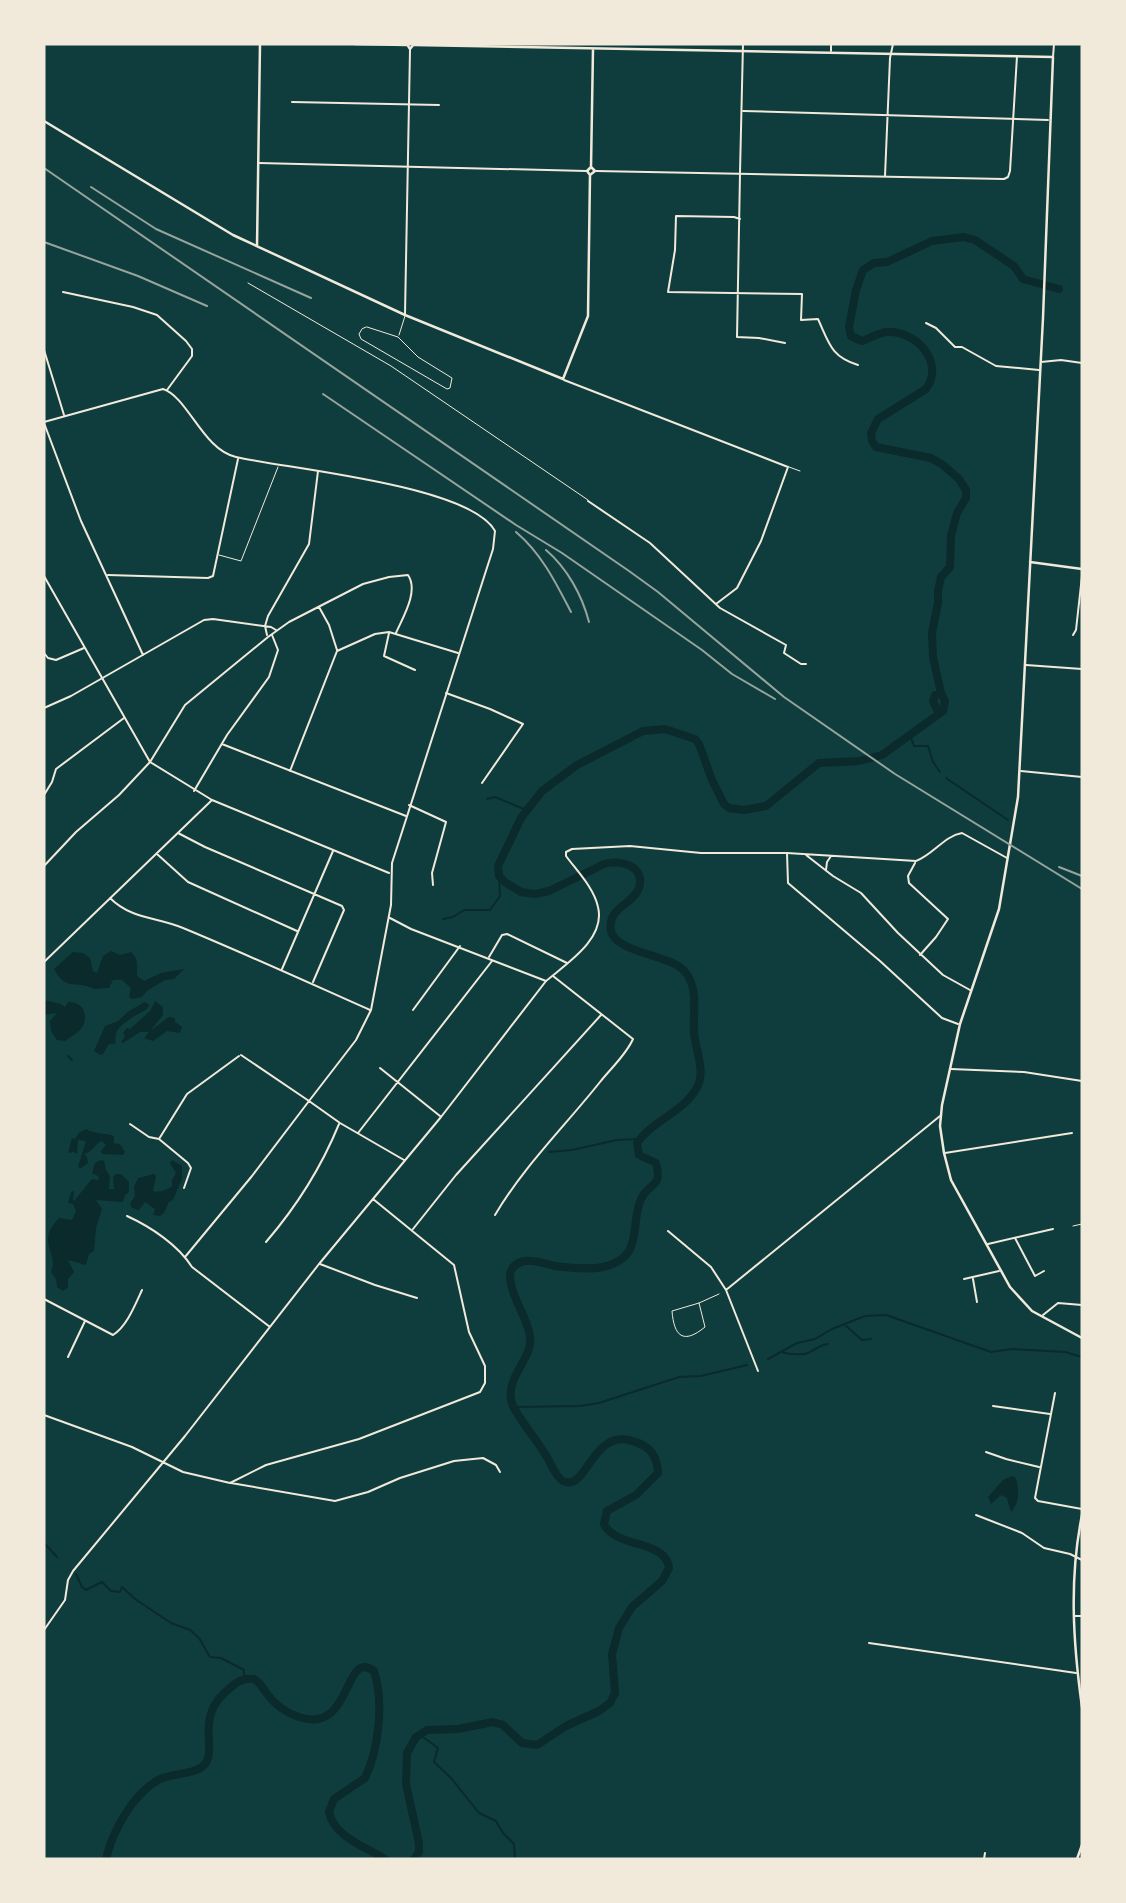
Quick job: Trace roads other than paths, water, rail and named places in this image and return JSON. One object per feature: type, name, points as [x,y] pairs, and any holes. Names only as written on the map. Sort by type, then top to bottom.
[{"type":"main road","points":[[257,246],[260,44]]},
{"type":"main road","points":[[355,44],[406,44],[410,49],[414,44],[593,46],[1053,57],[1026,665],[1016,813],[993,930],[960,1024],[941,1116],[944,1153],[956,1192],[1000,1271],[1024,1305],[1082,1338]]},
{"type":"main road","points":[[590,175],[594,171],[591,167],[593,46]]},
{"type":"main road","points":[[44,121],[152,187],[257,246],[405,314],[563,379],[587,316],[590,175],[587,171],[591,167]]},
{"type":"main road","points":[[1030,562],[1082,569]]},
{"type":"main road","points":[[1082,1515],[1075,1557],[1074,1616],[1082,1707]]},
{"type":"main road","points":[[1077,1859],[1082,1845]]},
{"type":"street","points":[[743,44],[737,337],[785,343]]},
{"type":"street","points":[[831,44],[831,52]]},
{"type":"street","points":[[885,177],[893,44]]},
{"type":"street","points":[[1053,57],[1054,44]]},
{"type":"street","points":[[398,337],[405,314],[410,49]]},
{"type":"street","points":[[594,171],[999,179],[1008,177],[1017,55]]},
{"type":"street","points":[[292,102],[439,105]]},
{"type":"street","points":[[741,111],[1050,120]]},
{"type":"street","points":[[258,163],[587,171]]},
{"type":"street","points":[[740,219],[676,216],[675,250],[668,292],[802,294],[802,320],[818,319],[833,352],[843,361],[858,365]]},
{"type":"street","points":[[248,283],[391,366],[588,500],[650,543],[716,604],[786,645],[784,653],[801,664],[806,664]]},
{"type":"street","points":[[63,292],[151,313],[186,341],[192,349],[192,356],[167,390]]},
{"type":"street","points":[[926,323],[936,328],[955,347],[962,347],[996,366],[1040,370]]},
{"type":"street","points":[[367,327],[398,337],[418,357],[452,378],[450,388],[447,389],[393,358],[361,338],[359,334],[362,328],[367,327]]},
{"type":"street","points":[[44,350],[64,416]]},
{"type":"street","points":[[1040,362],[1061,360],[1082,363]]},
{"type":"street","points":[[563,379],[800,471]]},
{"type":"street","points":[[143,655],[81,521],[44,422],[158,390],[167,390],[220,450],[238,458],[318,470],[439,496],[481,517],[491,524],[495,531],[493,549],[409,805],[390,873],[388,918],[371,1010],[356,1040],[253,1176],[185,1257]]},
{"type":"street","points":[[107,575],[213,576],[238,458]]},
{"type":"street","points":[[219,555],[241,561],[279,464]]},
{"type":"street","points":[[716,604],[737,588],[761,541],[788,467]]},
{"type":"street","points":[[268,637],[265,626],[268,616],[309,544],[318,470]]},
{"type":"street","points":[[44,866],[150,762],[185,705],[271,634],[318,606],[363,584],[408,575],[412,581],[411,596],[396,633]]},
{"type":"street","points":[[44,576],[150,762],[212,800],[390,873]]},
{"type":"street","points":[[1073,635],[1076,630],[1082,576]]},
{"type":"street","points":[[290,771],[337,651],[329,625],[318,606]]},
{"type":"street","points":[[44,708],[209,619],[265,626],[276,631]]},
{"type":"street","points":[[337,651],[375,634],[389,632],[459,653]]},
{"type":"street","points":[[389,632],[384,656],[415,670]]},
{"type":"street","points":[[194,790],[222,744],[269,677],[278,650],[271,634]]},
{"type":"street","points":[[44,653],[48,658],[56,660],[85,647]]},
{"type":"street","points":[[1026,665],[1082,669]]},
{"type":"street","points":[[446,693],[523,724],[482,783]]},
{"type":"street","points":[[44,795],[56,769],[124,717]]},
{"type":"street","points":[[222,744],[406,816]]},
{"type":"street","points":[[1020,771],[1082,777]]},
{"type":"street","points":[[44,962],[212,800]]},
{"type":"street","points":[[409,805],[446,822],[432,873],[433,885]]},
{"type":"street","points":[[178,833],[342,906],[344,910],[313,983]]},
{"type":"street","points":[[44,1630],[65,1600],[68,1580],[73,1571],[271,1328],[319,1264],[441,1117],[545,981],[588,943],[597,924],[598,907],[588,886],[566,856],[569,850],[612,846],[701,853],[788,853],[916,861],[928,856],[952,836],[962,833],[1008,859]]},
{"type":"street","points":[[281,970],[333,851]]},
{"type":"street","points":[[157,853],[165,864],[188,882],[298,931]]},
{"type":"street","points":[[788,853],[788,883],[942,1018],[960,1024]]},
{"type":"street","points":[[805,854],[861,893],[920,955],[943,975],[970,990]]},
{"type":"street","points":[[827,871],[827,862],[831,856]]},
{"type":"street","points":[[916,861],[908,876],[909,883],[948,919],[920,955]]},
{"type":"street","points":[[110,898],[132,914],[161,919],[371,1010]]},
{"type":"street","points":[[388,918],[545,981]]},
{"type":"street","points":[[489,958],[502,935],[507,934],[566,963]]},
{"type":"street","points":[[413,1010],[460,946]]},
{"type":"street","points":[[358,1133],[493,960]]},
{"type":"street","points":[[495,1215],[544,1147],[564,1127],[633,1039],[552,975]]},
{"type":"street","points":[[412,1230],[456,1175],[602,1014]]},
{"type":"street","points":[[130,1124],[153,1140],[159,1139],[187,1094],[241,1055],[340,1123],[404,1161]]},
{"type":"street","points":[[380,1068],[441,1117]]},
{"type":"street","points":[[950,1069],[1024,1072],[1082,1081]]},
{"type":"street","points":[[722,1292],[934,1118],[941,1116]]},
{"type":"street","points":[[266,1242],[292,1212],[340,1123]]},
{"type":"street","points":[[944,1153],[1072,1133]]},
{"type":"street","points":[[159,1139],[191,1168],[184,1188]]},
{"type":"street","points":[[230,1483],[266,1465],[359,1439],[480,1392],[485,1383],[485,1366],[469,1332],[454,1265],[373,1199]]},
{"type":"street","points":[[127,1216],[152,1230],[185,1257],[192,1267],[271,1328]]},
{"type":"street","points":[[1073,1226],[1082,1224]]},
{"type":"street","points":[[987,1244],[1053,1229]]},
{"type":"street","points":[[668,1231],[711,1268],[726,1290],[758,1371]]},
{"type":"street","points":[[1015,1237],[1035,1276],[1045,1271]]},
{"type":"street","points":[[319,1264],[417,1298]]},
{"type":"street","points":[[964,1279],[1000,1271]]},
{"type":"street","points":[[973,1278],[977,1301]]},
{"type":"street","points":[[44,1299],[108,1334],[116,1334],[142,1290]]},
{"type":"street","points":[[699,1303],[705,1327],[693,1336],[676,1332],[673,1328],[672,1311],[719,1294]]},
{"type":"street","points":[[1042,1316],[1058,1303],[1082,1305]]},
{"type":"street","points":[[68,1357],[86,1321]]},
{"type":"street","points":[[1055,1393],[1035,1498],[1038,1501],[1082,1509]]},
{"type":"street","points":[[993,1406],[1051,1415]]},
{"type":"street","points":[[44,1415],[132,1447],[195,1476],[335,1501],[368,1492],[423,1470],[474,1457],[489,1460],[500,1472]]},
{"type":"street","points":[[986,1452],[1006,1460],[1040,1467]]},
{"type":"street","points":[[976,1515],[1023,1533],[1044,1548],[1082,1560]]},
{"type":"street","points":[[1074,1616],[1082,1616]]},
{"type":"street","points":[[869,1643],[1077,1674]]},
{"type":"street","points":[[984,1859],[985,1853]]},
{"type":"water","points":[[111,951],[120,955],[131,952],[136,960],[137,976],[144,981],[161,973],[184,969],[174,979],[165,980],[142,997],[132,999],[129,997],[131,988],[122,980],[113,980],[109,988],[94,989],[63,981],[54,969],[73,952],[83,953],[90,958],[93,971],[97,973],[103,956]]},
{"type":"water","points":[[44,1000],[65,1007],[68,1002],[78,1004],[85,1016],[83,1026],[65,1041],[57,1040],[51,1031],[50,1021],[57,1013],[44,1015]]},
{"type":"water","points":[[155,1001],[163,1007],[163,1015],[150,1031],[169,1017],[175,1018],[175,1022],[182,1027],[180,1033],[167,1031],[153,1041],[144,1038],[149,1032],[140,1032],[121,1042],[127,1028],[130,1029],[150,1011]]},
{"type":"water","points":[[145,1002],[149,1005],[147,1009],[128,1020],[117,1031],[115,1044],[109,1044],[100,1055],[94,1051],[105,1026],[118,1021]]},
{"type":"water","points":[[86,1129],[114,1136],[114,1143],[121,1145],[125,1152],[123,1155],[102,1154],[101,1151],[106,1145],[102,1141],[84,1154],[88,1163],[78,1167],[86,1141],[78,1140],[77,1154],[68,1153],[72,1138],[75,1139]]},
{"type":"water","points":[[172,1160],[182,1166],[182,1179],[164,1213],[160,1216],[153,1215],[155,1209],[145,1202],[139,1210],[132,1208],[130,1204],[135,1196],[134,1187],[138,1178],[154,1174],[155,1192],[172,1186],[176,1173],[170,1163]]},
{"type":"water","points":[[104,1161],[110,1176],[109,1189],[114,1189],[113,1177],[121,1174],[129,1182],[129,1192],[123,1202],[96,1200],[102,1209],[96,1228],[94,1251],[89,1254],[86,1265],[68,1260],[74,1272],[68,1279],[68,1287],[63,1291],[57,1287],[51,1272],[53,1265],[49,1234],[59,1218],[72,1220],[76,1211],[73,1204],[68,1203],[71,1192],[74,1191],[74,1201],[92,1179],[99,1180],[98,1176],[92,1173],[95,1163]]},
{"type":"water","points":[[1012,1476],[1016,1478],[1018,1496],[1011,1512],[1007,1498],[1001,1495],[991,1504],[988,1497],[1003,1480]]},
{"type":"waterway","points":[[414,1859],[419,1852],[419,1843],[406,1784],[407,1753],[416,1737],[427,1730],[458,1729],[493,1722],[503,1725],[522,1743],[537,1745],[566,1726],[599,1711],[610,1703],[615,1693],[612,1654],[619,1628],[632,1607],[662,1581],[669,1568],[666,1559],[659,1552],[619,1537],[610,1532],[604,1524],[607,1511],[636,1495],[658,1473],[656,1460],[650,1451],[629,1440],[616,1440],[597,1453],[578,1479],[563,1481],[516,1412],[511,1400],[511,1390],[529,1350],[530,1336],[513,1291],[510,1275],[514,1266],[521,1262],[536,1261],[555,1266],[591,1268],[603,1267],[625,1256],[633,1240],[641,1199],[658,1177],[656,1163],[639,1155],[637,1143],[643,1135],[683,1104],[699,1082],[693,989],[688,976],[680,967],[630,948],[614,938],[611,931],[613,917],[639,888],[639,874],[635,869],[624,864],[604,864],[549,891],[535,894],[521,892],[506,883],[499,876],[498,866],[521,818],[542,791],[577,765],[643,731],[665,729],[695,739],[724,804],[729,808],[744,810],[766,806],[819,763],[859,761],[882,755],[943,711],[945,701],[933,657],[932,633],[941,577],[950,567],[951,536],[957,513],[966,498],[966,490],[959,479],[931,458],[876,447],[872,441],[871,433],[878,419],[926,389],[932,369],[925,350],[909,337],[885,332],[862,341],[851,336],[849,327],[856,290],[863,270],[874,263],[887,262],[932,241],[964,237],[975,240],[1014,266],[1023,279],[1059,289]]},
{"type":"waterway","points":[[939,714],[933,701],[935,695],[941,693]]},
{"type":"waterway","points":[[910,735],[914,746],[928,746],[933,762],[940,772]]},
{"type":"waterway","points":[[946,778],[1008,820]]},
{"type":"waterway","points":[[487,799],[495,797],[526,810]]},
{"type":"waterway","points":[[443,919],[453,917],[464,910],[490,910],[500,896],[499,876]]},
{"type":"waterway","points":[[68,1056],[72,1060]]},
{"type":"waterway","points":[[549,1152],[617,1140],[639,1139]]},
{"type":"waterway","points":[[768,1359],[797,1343],[815,1339],[865,1316],[886,1315],[991,1352],[1012,1349],[1065,1352],[1082,1357]]},
{"type":"waterway","points":[[846,1326],[862,1340],[871,1339]]},
{"type":"waterway","points":[[782,1352],[806,1354],[828,1344]]},
{"type":"waterway","points":[[514,1407],[580,1406],[599,1403],[679,1377],[701,1376],[747,1365]]},
{"type":"waterway","points":[[44,1520],[44,1526]]},
{"type":"waterway","points":[[44,1543],[57,1557]]},
{"type":"waterway","points":[[76,1574],[86,1590],[102,1582],[111,1591],[120,1592],[122,1587],[171,1623],[190,1630],[199,1638],[210,1657],[221,1658],[244,1670],[244,1679]]},
{"type":"waterway","points":[[106,1859],[118,1826],[140,1794],[158,1780],[198,1769],[207,1761],[212,1711],[224,1693],[236,1684],[254,1679],[282,1709],[299,1717],[316,1719],[329,1714],[357,1671],[364,1667],[374,1671],[379,1696],[379,1725],[374,1753],[365,1778],[334,1799],[329,1812],[332,1821],[344,1835],[385,1859]]},
{"type":"waterway","points":[[419,1734],[438,1748],[434,1762],[451,1778],[479,1813],[496,1821],[514,1844],[515,1859]]},
{"type":"railway","points":[[44,168],[629,571],[784,697],[895,774],[1082,889]]},
{"type":"railway","points":[[91,187],[156,229],[311,298]]},
{"type":"railway","points":[[44,242],[138,276],[207,306]]},
{"type":"railway","points":[[323,394],[516,525],[562,553],[702,650],[732,674],[775,699]]},
{"type":"railway","points":[[516,532],[541,559],[571,612]]},
{"type":"railway","points":[[546,550],[561,565],[573,583],[589,622]]},
{"type":"railway","points":[[1059,867],[1082,876]]}]
